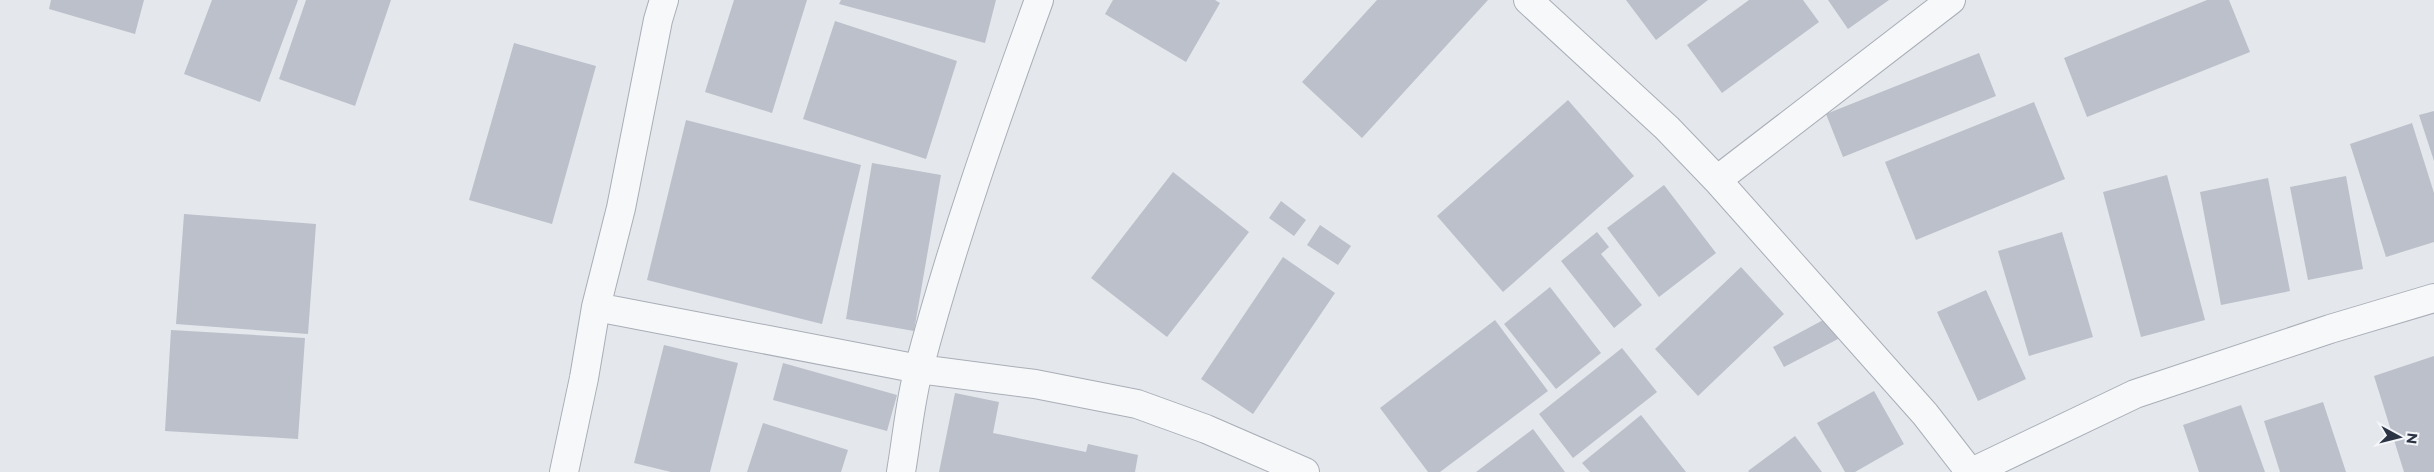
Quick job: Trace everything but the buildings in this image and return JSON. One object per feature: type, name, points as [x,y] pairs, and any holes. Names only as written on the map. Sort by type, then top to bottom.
[{"type":"street","points":[[564,472],[584,378],[596,307],[621,208],[658,20],[664,0]]},
{"type":"street","points":[[901,472],[919,369],[953,251],[1003,99],[1039,0]]},
{"type":"street","points":[[1528,0],[1667,128],[1717,180],[1925,414],[1971,472],[2135,394],[2330,329],[2434,298]]},
{"type":"street","points":[[1717,180],[1951,0]]},
{"type":"street","points":[[596,307],[919,369],[1035,384],[1137,404],[1206,429],[1305,472]]}]
